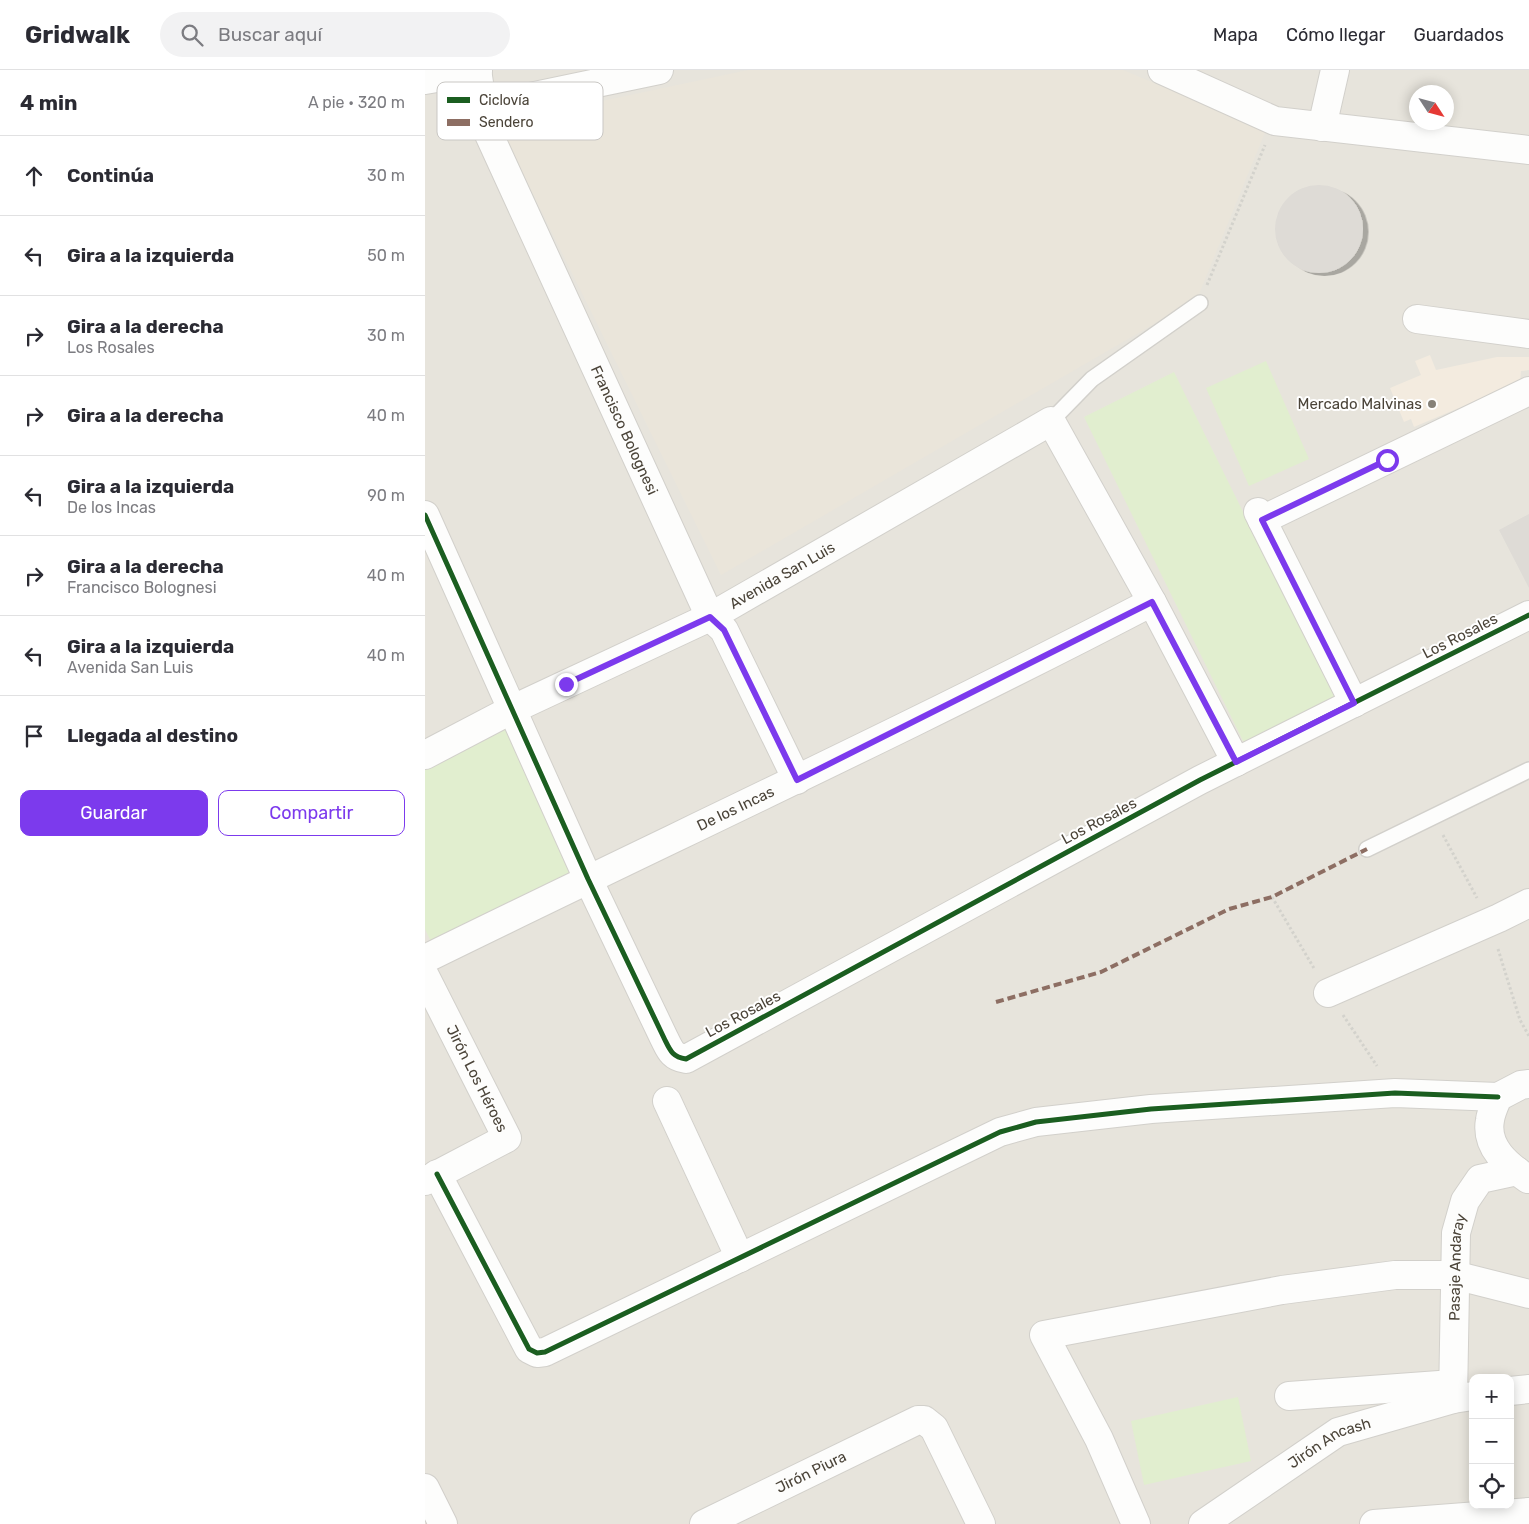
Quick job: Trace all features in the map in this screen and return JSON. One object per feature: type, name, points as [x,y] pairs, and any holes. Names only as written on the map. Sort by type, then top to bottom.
[{"type":"street","points":[[602,82],[659,70]]},
{"type":"street","points":[[1162,70],[1275,122],[1529,150]]},
{"type":"street","points":[[1322,126],[1335,70]]},
{"type":"street","points":[[425,80],[477,71]]},
{"type":"street","name":"Francisco Bolognesi","points":[[491,140],[710,617],[724,630],[797,780]]},
{"type":"street","points":[[1417,320],[1529,334]]},
{"type":"street","points":[[1354,703],[1260,516],[1529,390]]},
{"type":"street","points":[[1051,421],[1152,602],[1236,762]]},
{"type":"street","name":"Avenida San Luis","points":[[425,756],[511,710],[710,617],[1051,421]]},
{"type":"street","points":[[425,515],[588,879]]},
{"type":"street","name":"De los Incas","points":[[425,959],[797,780],[1152,602]]},
{"type":"street","name":"Los Rosales","points":[[588,879],[671,1053],[678,1058],[686,1059],[1236,762],[1529,615]]},
{"type":"street","points":[[1328,992],[1529,904]]},
{"type":"street","name":"Jirón Los Héroes","points":[[425,976],[507,1138],[431,1178]]},
{"type":"street","points":[[431,1178],[529,1349],[537,1353],[545,1352],[1000,1132],[1036,1122],[1151,1109],[1395,1092],[1498,1097],[1521,1085],[1529,1084]]},
{"type":"street","points":[[1498,1097],[1490,1119],[1489,1138],[1496,1151],[1508,1166],[1523,1175]]},
{"type":"street","points":[[667,1101],[739,1258]]},
{"type":"street","name":"Pasaje Andaray","points":[[1460,1393],[1454,1275],[1456,1233],[1465,1201],[1480,1179],[1523,1175]]},
{"type":"street","points":[[1136,1524],[1099,1439],[1044,1335],[1282,1290],[1395,1275],[1454,1275],[1529,1294]]},
{"type":"street","points":[[1514,1391],[1529,1389]]},
{"type":"street","points":[[1289,1396],[1460,1393]]},
{"type":"street","name":"Jirón Ancash","points":[[1203,1524],[1338,1432],[1460,1393]]},
{"type":"street","name":"Jirón Piura","points":[[704,1524],[918,1420],[924,1420],[934,1428],[981,1524]]},
{"type":"street","points":[[425,1488],[443,1524]]},
{"type":"street","points":[[1374,1524],[1529,1512]]},
{"type":"lane","points":[[1051,421],[1092,379],[1200,303]]},
{"type":"lane","points":[[1367,849],[1529,770]]},
{"type":"path","points":[[1200,303],[1275,122]]},
{"type":"shaded area","points":[[425,70],[1529,70],[1529,1524],[425,1524]]},
{"type":"shaded area","points":[[748,70],[1123,70],[1266,130],[1197,299],[721,575],[506,140],[603,140],[603,101]]},
{"type":"shaded area","name":"Mercado Malvinas","points":[[1430,355],[1436,370],[1497,357],[1529,357],[1529,370],[1521,371],[1520,382],[1414,427],[1411,419],[1404,422],[1390,388],[1421,375],[1415,361]]},
{"type":"green space","points":[[1266,361],[1309,459],[1249,486],[1206,388]]},
{"type":"green space","points":[[1174,372],[1335,698],[1244,743],[1084,417]]},
{"type":"green space","points":[[511,722],[587,867],[432,944],[425,929],[425,766]]},
{"type":"green space","points":[[1238,1397],[1251,1461],[1144,1485],[1131,1421]]},
{"type":"building","points":[[1319,185],[1336,188],[1344,192],[1356,204],[1360,212],[1363,229],[1360,246],[1356,254],[1344,266],[1336,270],[1319,273],[1302,270],[1294,266],[1282,254],[1278,246],[1275,229],[1278,212],[1282,204],[1294,192],[1302,188]]},
{"type":"building","points":[[1529,514],[1529,588],[1499,530]]},
{"type":"marked path","points":[[996,1002],[1101,972],[1229,909],[1272,897],[1367,849]]},
{"type":"cycle path","points":[[425,515],[588,879],[664,1038],[674,1055],[686,1059],[1200,780],[1529,615]]},
{"type":"cycle path","points":[[437,1174],[529,1349],[537,1353],[545,1352],[1000,1132],[1036,1122],[1151,1109],[1395,1093],[1498,1097]]},
{"type":"place","name":"Mercado Malvinas","points":[[1432,404]]},
{"type":"route","points":[[566,684],[710,617],[724,630],[797,780],[1152,602],[1236,762],[1354,703],[1262,520],[1387,460]]}]
